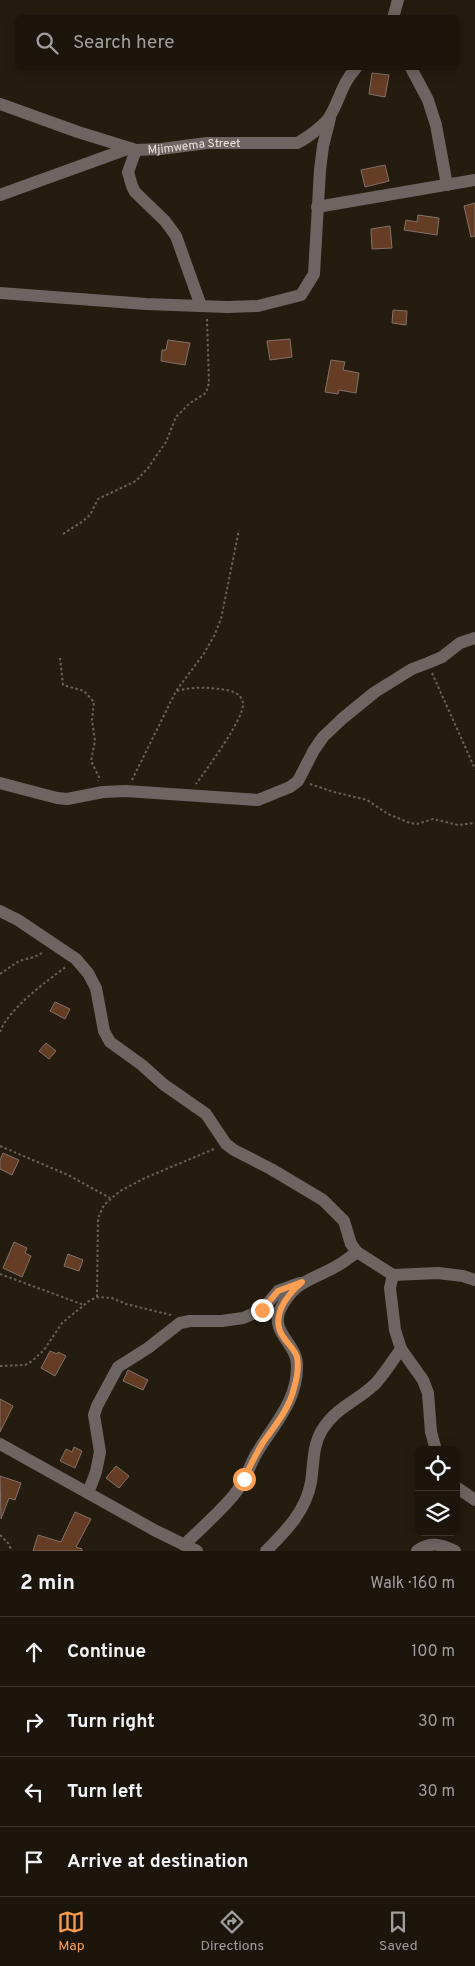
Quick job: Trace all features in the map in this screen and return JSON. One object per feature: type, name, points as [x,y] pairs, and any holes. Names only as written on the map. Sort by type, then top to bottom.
[{"type":"street","points":[[393,15],[398,0]]},
{"type":"street","name":"Mjimwema Street","points":[[0,104],[133,149],[176,148],[207,143],[297,143],[305,139],[330,118],[346,79],[354,70]]},
{"type":"street","points":[[412,70],[428,100],[436,125],[447,185]]},
{"type":"street","points":[[0,293],[146,304],[204,306],[258,306],[301,295],[314,274],[317,207],[323,146],[330,118]]},
{"type":"street","points":[[0,195],[133,149]]},
{"type":"street","points":[[133,149],[128,172],[132,186],[176,236],[204,306]]},
{"type":"street","points":[[317,207],[475,180]]},
{"type":"street","points":[[0,783],[67,799],[92,794],[126,791],[258,800],[290,787],[298,781],[314,750],[343,718],[375,692],[397,677],[442,657],[460,644],[475,638]]},
{"type":"street","points":[[0,911],[18,920],[76,959],[88,973],[96,988],[107,1038],[163,1084],[206,1114],[226,1144],[244,1157],[270,1169],[323,1200],[344,1220],[351,1244],[357,1252],[393,1275],[438,1273],[463,1276],[475,1280]]},
{"type":"street","points":[[88,1493],[96,1472],[100,1452],[94,1414],[118,1367],[125,1361],[139,1355],[180,1323],[190,1321],[222,1321],[254,1314],[262,1310],[278,1291],[335,1267],[357,1252]]},
{"type":"street","points":[[393,1275],[390,1288],[392,1310],[401,1350],[423,1380],[428,1393],[431,1432],[435,1446]]},
{"type":"street","points":[[184,1545],[234,1496],[263,1442],[286,1409],[297,1376],[297,1357],[282,1336],[277,1319],[288,1296],[302,1282]]},
{"type":"street","points":[[266,1551],[296,1519],[302,1507],[311,1483],[316,1443],[327,1421],[342,1407],[376,1383],[401,1350]]},
{"type":"street","points":[[0,1444],[197,1551]]},
{"type":"street","points":[[460,1490],[475,1500]]},
{"type":"street","points":[[417,1551],[428,1544],[437,1544],[455,1551]]},
{"type":"path","points":[[63,534],[84,522],[98,499],[136,481],[156,458],[166,442],[176,417],[190,403],[206,392],[209,383],[204,306]]},
{"type":"path","points":[[126,791],[176,691],[203,655],[214,636],[221,618],[239,530]]},
{"type":"path","points":[[60,658],[63,685],[84,691],[94,702],[92,720],[95,741],[92,761],[100,777],[92,794]]},
{"type":"path","points":[[428,663],[475,769]]},
{"type":"path","points":[[176,691],[205,687],[226,690],[238,694],[243,702],[242,711],[228,737],[187,796]]},
{"type":"path","points":[[298,781],[367,800],[388,814],[410,823],[417,824],[433,819],[458,825],[475,823]]},
{"type":"path","points":[[0,974],[19,961],[40,955],[54,945]]},
{"type":"path","points":[[0,1032],[2,1025],[9,1017],[38,989],[76,959]]},
{"type":"path","points":[[97,1297],[98,1218],[104,1205],[110,1198],[167,1168],[226,1144]]},
{"type":"path","points":[[0,1146],[68,1176],[110,1198]]},
{"type":"path","points":[[0,1274],[84,1305]]},
{"type":"path","points":[[0,1366],[25,1365],[32,1361],[44,1350],[62,1323],[97,1297],[112,1298],[126,1304],[190,1321]]},
{"type":"path","points":[[0,1535],[8,1543],[12,1551]]},
{"type":"building","points":[[372,73],[389,75],[385,97],[369,94]]},
{"type":"building","points":[[385,165],[389,181],[365,187],[361,170]]},
{"type":"building","points":[[475,203],[475,236],[471,237],[464,206]]},
{"type":"building","points":[[418,215],[439,218],[437,235],[404,230],[406,220],[417,222]]},
{"type":"building","points":[[390,226],[392,248],[372,249],[371,229]]},
{"type":"building","points":[[393,310],[407,311],[406,325],[392,323]]},
{"type":"building","points":[[290,339],[292,357],[270,360],[267,341]]},
{"type":"building","points":[[168,340],[190,343],[185,365],[161,361],[162,350],[166,350]]},
{"type":"building","points":[[331,360],[345,362],[343,370],[359,373],[356,393],[339,390],[338,394],[325,392]]},
{"type":"building","points":[[55,1002],[70,1009],[65,1019],[50,1011]]},
{"type":"building","points":[[46,1043],[56,1051],[49,1059],[39,1051]]},
{"type":"building","points":[[3,1153],[19,1160],[12,1175],[0,1169],[0,1160]]},
{"type":"building","points":[[14,1242],[27,1248],[25,1253],[31,1256],[22,1277],[3,1268]]},
{"type":"building","points":[[68,1254],[83,1260],[79,1271],[64,1266]]},
{"type":"building","points":[[50,1351],[66,1356],[55,1376],[41,1368]]},
{"type":"building","points":[[128,1370],[148,1380],[143,1390],[123,1381]]},
{"type":"building","points":[[0,1399],[13,1406],[0,1432]]},
{"type":"building","points":[[74,1447],[82,1451],[75,1468],[60,1461],[66,1449],[72,1452]]},
{"type":"building","points":[[116,1466],[129,1476],[119,1488],[106,1478]]},
{"type":"building","points":[[0,1476],[21,1483],[15,1500],[9,1498],[1,1519]]},
{"type":"building","points":[[75,1512],[91,1519],[76,1547],[82,1549],[82,1551],[33,1551],[38,1535],[61,1542]]},
{"type":"route","points":[[244,1479],[263,1442],[286,1409],[294,1390],[297,1376],[297,1357],[294,1350],[282,1336],[277,1319],[288,1296],[302,1282],[288,1286],[275,1293],[262,1310]]}]
